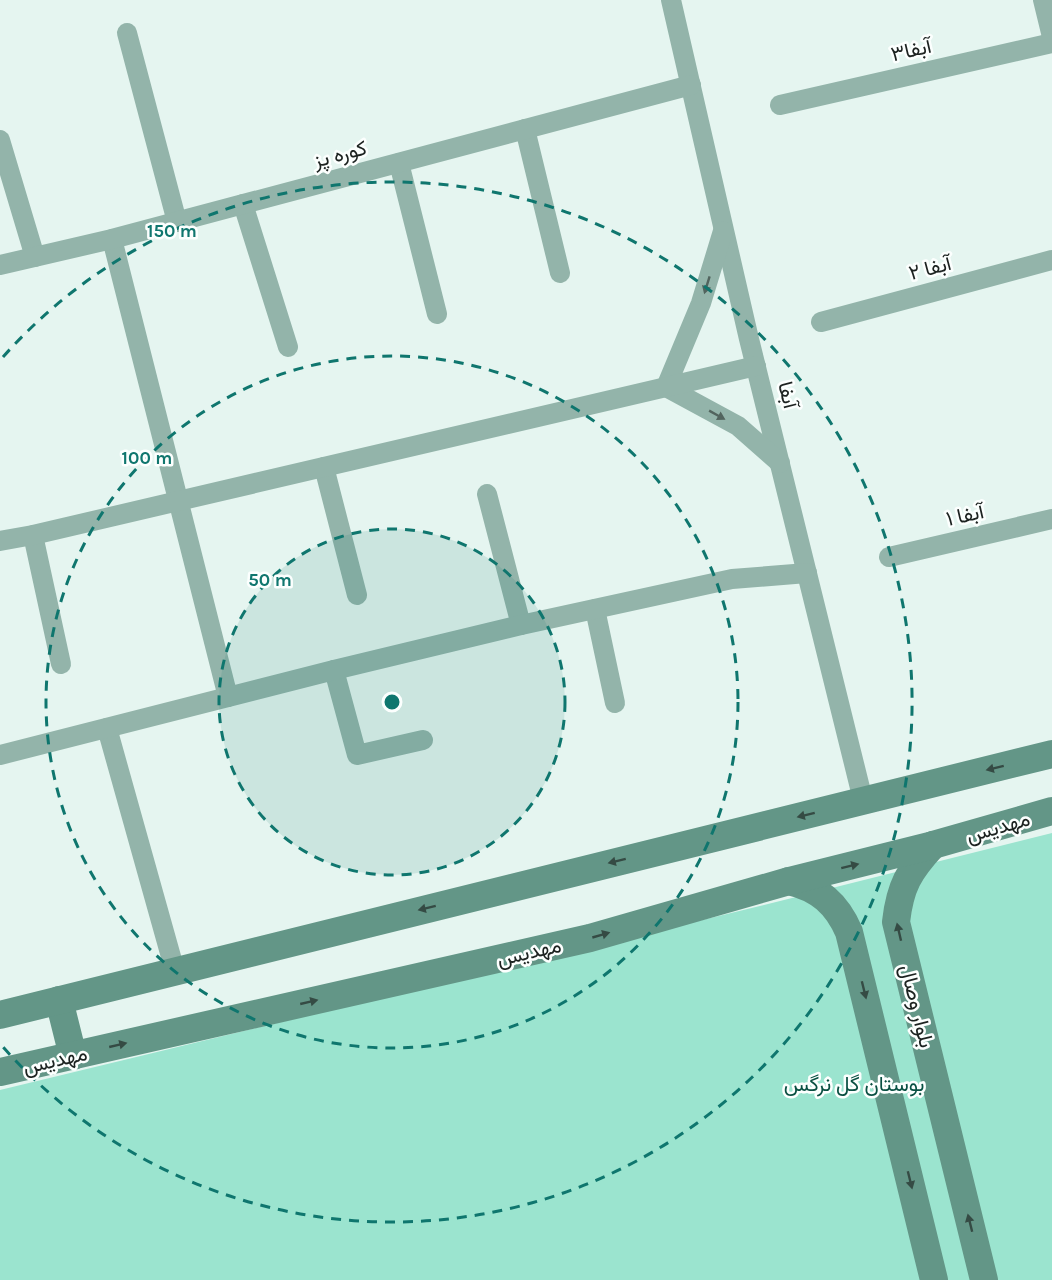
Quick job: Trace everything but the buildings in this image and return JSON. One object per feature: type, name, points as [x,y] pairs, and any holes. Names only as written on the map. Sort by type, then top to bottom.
[{"type":"street","name":"آبفا","points":[[671,0],[756,366],[863,800]]},
{"type":"street","points":[[1043,0],[1052,37]]},
{"type":"street","points":[[127,33],[177,222]]},
{"type":"street","name":"آبفا۳","points":[[780,105],[1052,43]]},
{"type":"street","name":"کوره پز","points":[[0,265],[112,239],[691,85]]},
{"type":"street","points":[[525,129],[560,273]]},
{"type":"street","points":[[0,140],[35,257]]},
{"type":"street","points":[[399,163],[437,314]]},
{"type":"street","points":[[243,204],[288,347]]},
{"type":"street","points":[[666,387],[702,303],[724,229]]},
{"type":"street","points":[[112,239],[228,697]]},
{"type":"street","name":"آبفا ۲","points":[[821,322],[1052,260]]},
{"type":"street","points":[[0,541],[756,366]]},
{"type":"street","points":[[666,387],[738,426],[780,463]]},
{"type":"street","points":[[324,467],[357,595]]},
{"type":"street","points":[[487,494],[521,625]]},
{"type":"street","name":"آبفا ۱","points":[[889,557],[1052,519]]},
{"type":"street","points":[[33,535],[61,664]]},
{"type":"street","points":[[0,755],[521,625],[732,579],[807,573]]},
{"type":"street","points":[[595,609],[615,703]]},
{"type":"street","points":[[334,670],[357,755],[423,740]]},
{"type":"street","points":[[107,728],[175,971]]},
{"type":"street","points":[[0,1015],[1052,754]]},
{"type":"street","name":"مهدیس","points":[[0,1072],[590,938],[789,881],[933,845],[1052,811]]},
{"type":"street","name":"بلوار وصال","points":[[933,845],[916,863],[907,878],[901,891],[896,922],[984,1280]]},
{"type":"street","points":[[789,881],[806,885],[825,897],[843,918],[849,932],[934,1280]]},
{"type":"street","points":[[58,1000],[73,1056]]},
{"type":"green space","name":"بوستان گل نرگس","points":[[1052,833],[1052,1280],[0,1280],[0,1090]]}]
